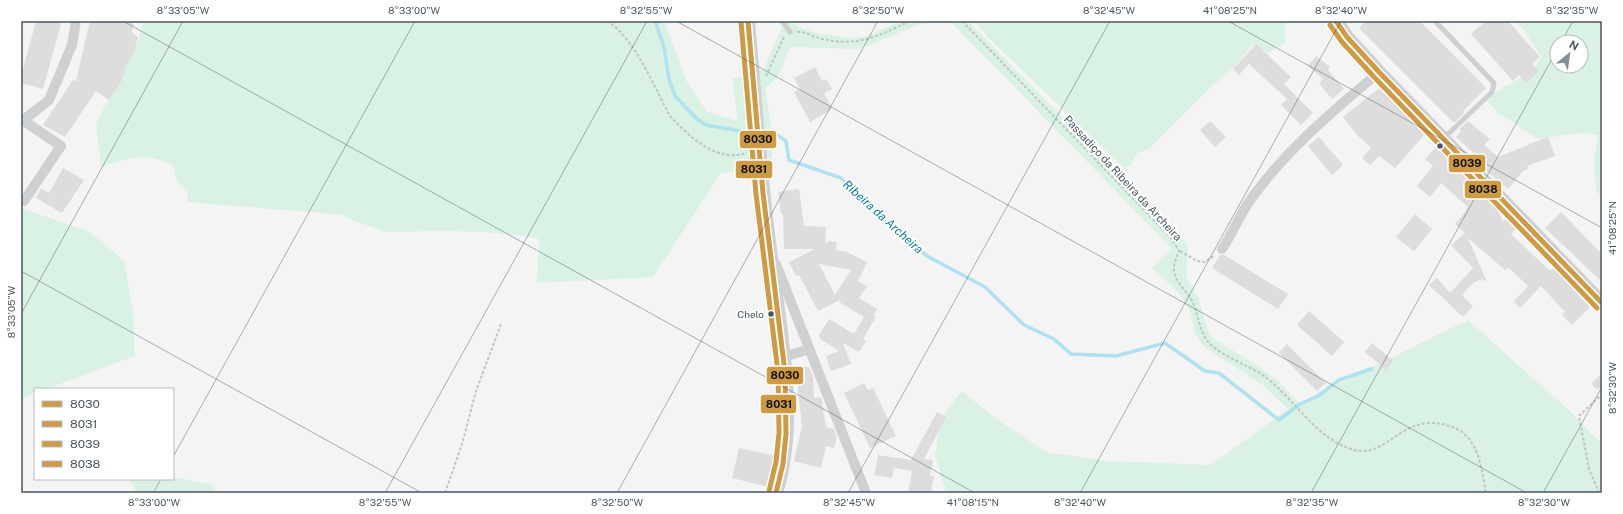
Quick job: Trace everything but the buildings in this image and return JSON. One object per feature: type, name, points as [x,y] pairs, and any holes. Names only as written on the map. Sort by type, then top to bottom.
[{"type":"street","points":[[24,201],[61,146],[22,121],[49,100],[72,45],[76,21]]},
{"type":"street","points":[[748,21],[770,249],[784,357],[787,441],[776,493]]},
{"type":"street","points":[[1336,21],[1346,37],[1602,303]]},
{"type":"street","points":[[1222,249],[1250,200],[1292,148],[1326,116],[1380,72]]},
{"type":"street","points":[[770,249],[866,493]]},
{"type":"street","points":[[784,357],[809,349]]},
{"type":"lane","points":[[782,21],[790,32]]},
{"type":"lane","points":[[1435,21],[1494,83],[1492,92],[1443,139]]},
{"type":"path","points":[[607,21],[615,26],[628,40],[670,116],[679,125],[709,150],[736,156],[751,151]]},
{"type":"path","points":[[754,87],[759,85],[766,77],[783,38],[790,32],[800,32],[824,40],[859,42],[910,21]]},
{"type":"path","name":"Passadiço da Ribeira da Archeira","points":[[962,21],[1172,239],[1179,251],[1174,267],[1175,274],[1191,300],[1206,339],[1214,347],[1261,374],[1280,390],[1299,412],[1321,432],[1342,445],[1366,452],[1385,443],[1407,428],[1416,424],[1433,423],[1456,428],[1465,435],[1478,454],[1486,493]]},
{"type":"path","points":[[1600,21],[1602,25]]},
{"type":"path","points":[[1179,251],[1198,261],[1205,262],[1222,249]]},
{"type":"path","points":[[445,493],[462,444],[476,391],[501,324]]},
{"type":"path","points":[[1599,493],[1589,468],[1579,416],[1602,394]]},
{"type":"green space","points":[[143,21],[664,21],[687,82],[707,112],[738,121],[732,79],[764,69],[782,27],[787,21],[816,33],[853,38],[867,36],[901,21],[948,21],[920,24],[859,49],[790,47],[778,76],[765,87],[774,144],[770,168],[721,173],[653,277],[537,283],[538,260],[536,259],[539,254],[539,239],[500,233],[481,232],[383,232],[343,215],[187,202],[188,191],[177,182],[173,166],[164,161],[137,158],[119,161],[101,167],[96,123],[138,43]]},
{"type":"green space","points":[[950,21],[968,21],[1188,245],[1186,279],[1198,297],[1208,331],[1213,338],[1258,366],[1278,381],[1299,403],[1468,320],[1573,414],[1602,444],[1602,493],[946,493],[935,454],[942,416],[962,391],[995,418],[1046,452],[1108,461],[1211,465],[1288,409],[1264,386],[1203,346],[1195,333],[1190,311],[1179,293],[1152,268],[1172,249]]},
{"type":"green space","points":[[974,21],[1285,21],[1285,43],[1268,53],[1253,44],[1239,62],[1208,90],[1148,150],[1137,153],[1130,166],[1124,168],[991,40]]},
{"type":"green space","points":[[1514,21],[1602,21],[1602,195],[1596,192],[1594,157],[1598,135],[1581,133],[1538,139],[1497,112],[1487,100],[1500,89],[1527,75],[1542,58],[1522,27]]},
{"type":"green space","points":[[21,208],[90,232],[124,261],[133,310],[135,356],[49,388],[34,388],[34,393],[21,399]]},
{"type":"green space","points":[[174,477],[213,485],[216,493],[135,493],[134,485],[129,480],[174,480]]},
{"type":"waterway","name":"Ribeira da Archeira","points":[[655,21],[664,47],[669,79],[675,96],[697,119],[706,125],[746,132]]},
{"type":"waterway","name":"Ribeira da Archeira","points":[[777,135],[786,141],[789,160],[841,178],[894,229],[927,256],[985,287],[1024,325],[1054,339],[1071,354],[1116,356],[1165,343],[1205,371],[1219,373],[1279,420],[1300,404],[1318,396],[1339,380],[1371,369]]},
{"type":"transit line","name":"8030","points":[[748,21],[763,193],[785,372],[786,434],[783,464],[776,493]]},
{"type":"transit line","name":"8039","points":[[1336,21],[1347,37],[1379,72],[1602,303]]},
{"type":"transit line","name":"8031","points":[[741,22],[756,194],[778,372],[779,433],[776,462],[769,491]]},
{"type":"transit line","name":"8038","points":[[1330,25],[1342,42],[1374,77],[1597,308]]},
{"type":"place","name":"Chelo","points":[[771,314]]}]
